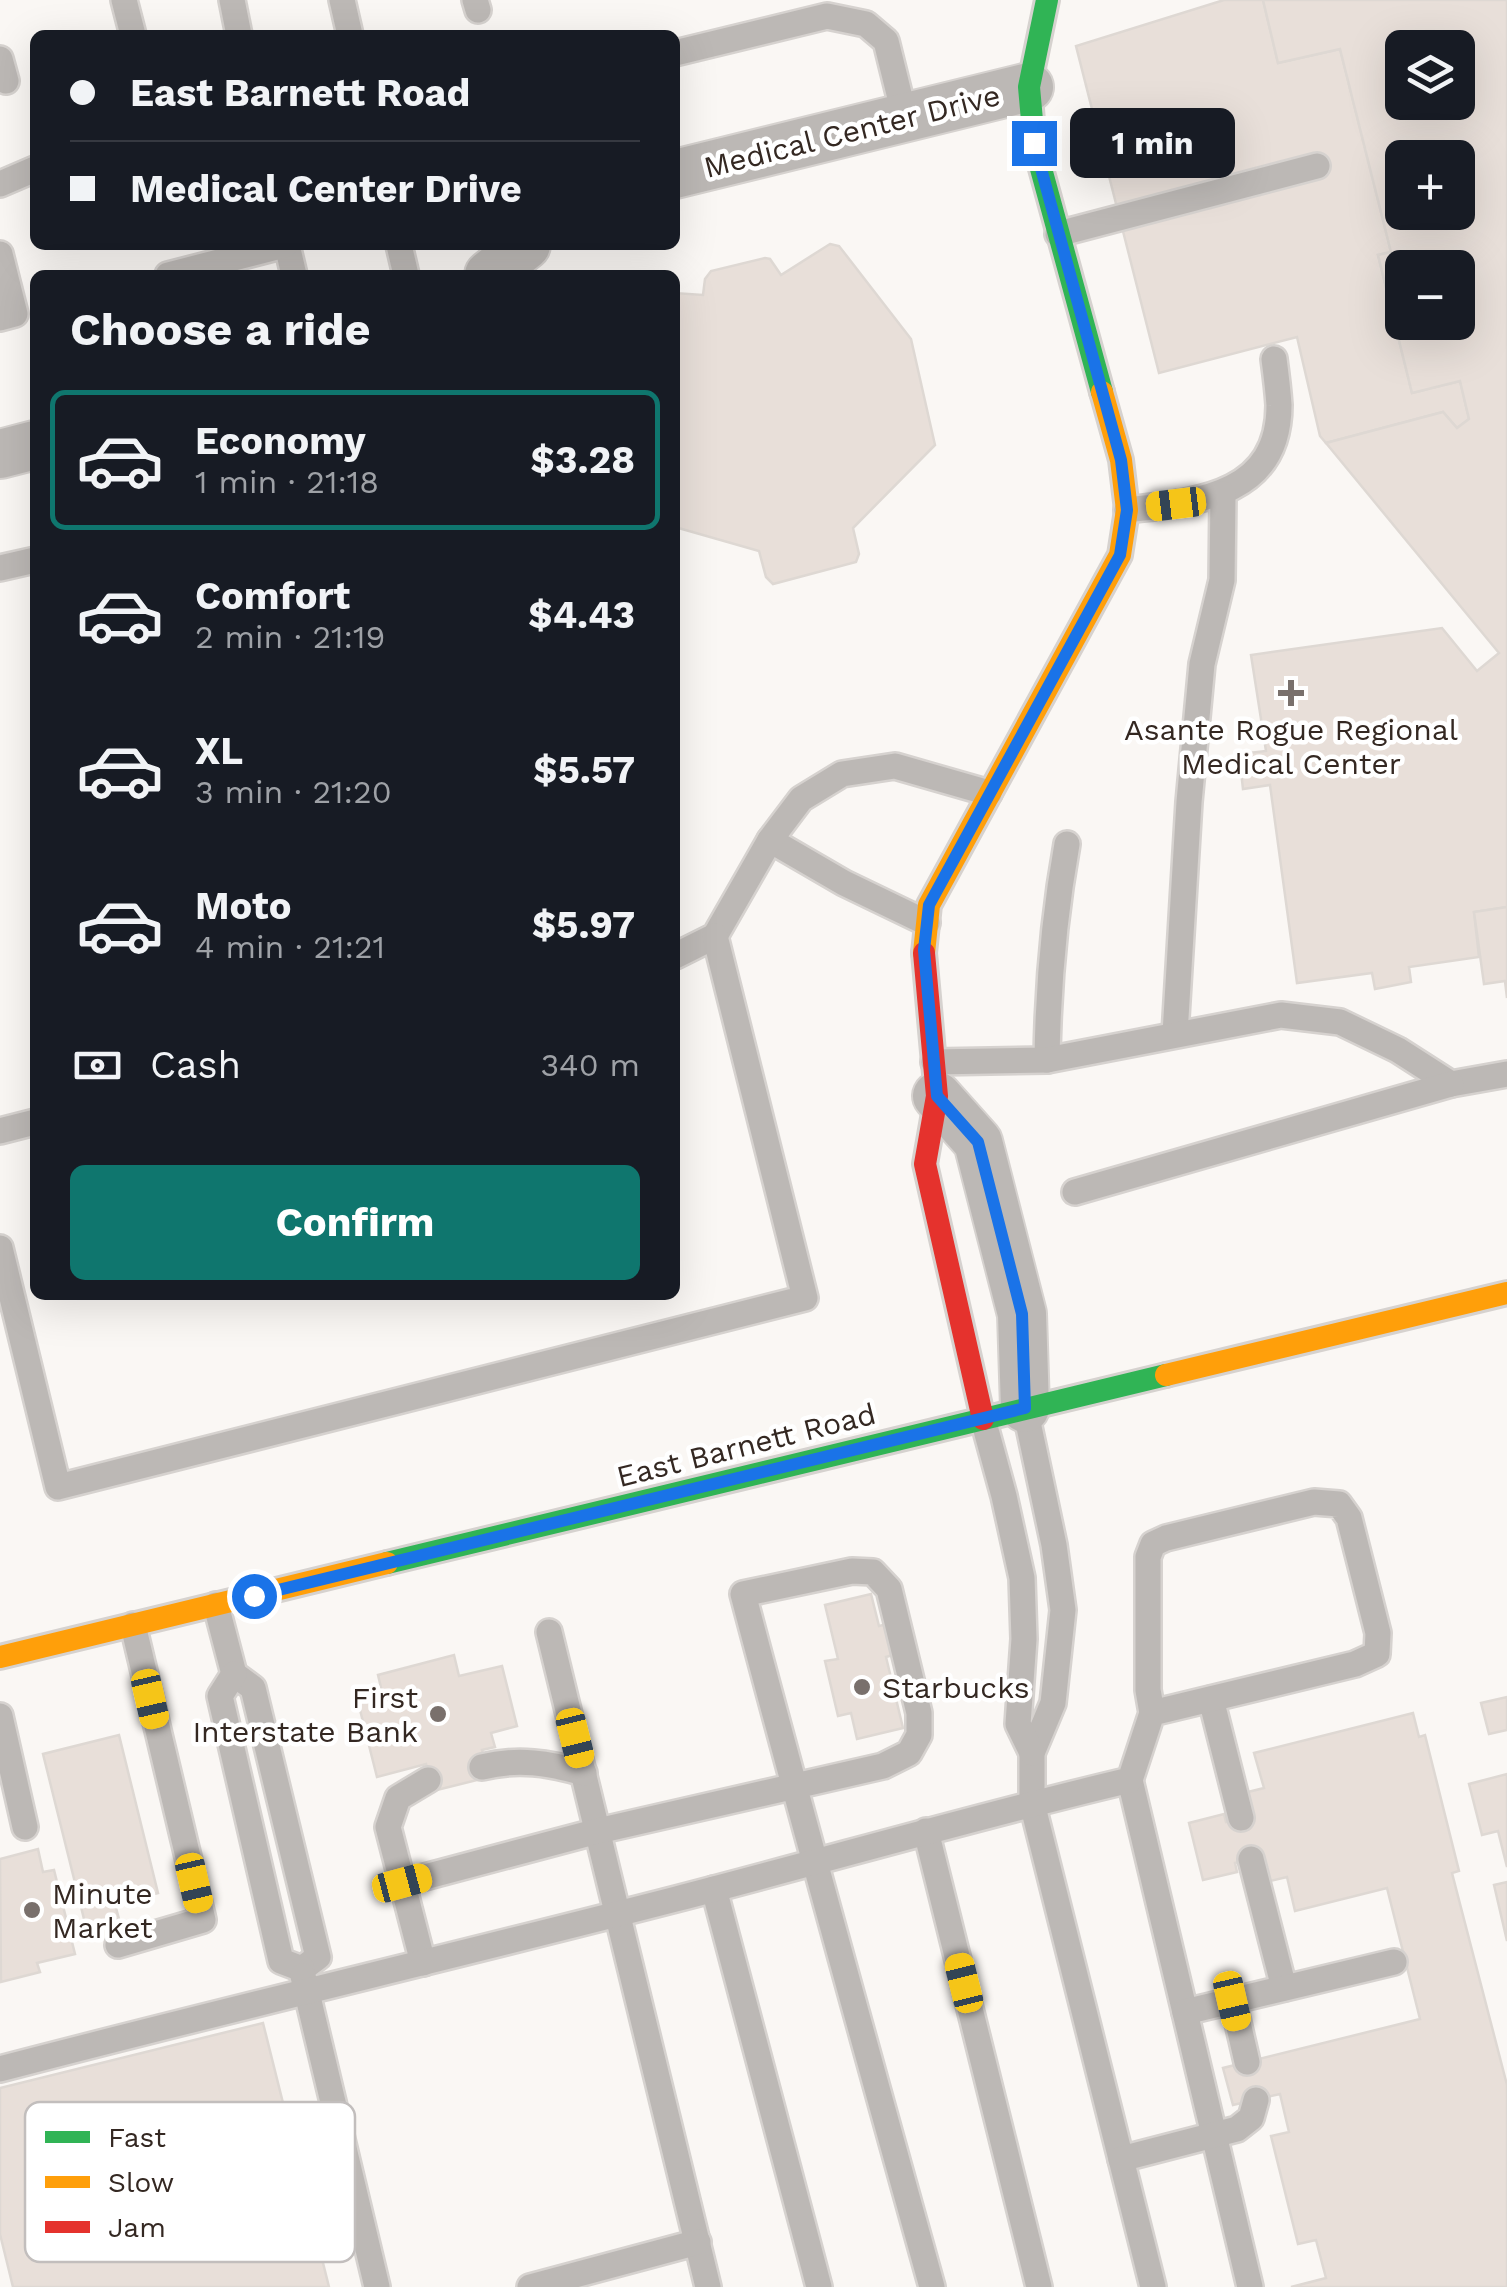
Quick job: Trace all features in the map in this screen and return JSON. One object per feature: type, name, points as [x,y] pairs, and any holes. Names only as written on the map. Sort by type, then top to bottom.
[{"type":"main road","name":"Medical Center Drive","points":[[936,1079],[924,950],[929,905],[1120,555],[1127,510],[1121,460],[1034,143],[1029,87],[1046,0]]},
{"type":"main road","name":"East Barnett Road","points":[[0,1657],[1507,1293]]},
{"type":"street","name":"Medical Center Drive","points":[[680,173],[1029,87]]},
{"type":"street","points":[[495,270],[520,250]]},
{"type":"street","points":[[0,454],[30,446]]},
{"type":"street","points":[[936,1079],[978,1142],[1022,1314],[1004,1414]]},
{"type":"lane","points":[[124,0],[132,30]]},
{"type":"lane","points":[[232,0],[238,30]]},
{"type":"lane","points":[[342,0],[349,30]]},
{"type":"lane","points":[[680,51],[827,16],[866,24],[886,40],[905,118]]},
{"type":"lane","points":[[1058,234],[1316,166]]},
{"type":"lane","points":[[0,184],[30,171]]},
{"type":"lane","points":[[188,270],[266,250]]},
{"type":"lane","points":[[0,254],[17,314]]},
{"type":"lane","points":[[1127,510],[1223,494],[1254,475],[1271,448],[1279,408],[1274,359]]},
{"type":"lane","points":[[1176,1034],[1189,802],[1202,664],[1222,580],[1223,494]]},
{"type":"lane","points":[[0,568],[30,561]]},
{"type":"lane","points":[[680,954],[715,936],[770,840],[801,799],[842,774],[896,766],[988,793]]},
{"type":"lane","points":[[770,840],[844,883],[927,923]]},
{"type":"lane","points":[[1047,1060],[1049,973],[1067,844]]},
{"type":"lane","points":[[0,1248],[58,1487],[805,1298],[715,936]]},
{"type":"lane","points":[[936,1079],[1281,1015],[1340,1022],[1398,1050],[1451,1084]]},
{"type":"lane","points":[[1075,1192],[1451,1084],[1507,1074]]},
{"type":"lane","points":[[0,1131],[30,1123]]},
{"type":"lane","points":[[1004,1414],[1004,1496],[1022,1578],[1024,1639],[1018,1724],[1032,1753]]},
{"type":"lane","points":[[1004,1414],[1054,1544],[1063,1610],[1053,1703],[1032,1753],[1032,1803],[1152,2287]]},
{"type":"lane","points":[[1152,1713],[1356,1664],[1377,1654],[1378,1634],[1349,1518],[1339,1504],[1314,1502],[1166,1538],[1153,1544],[1148,1557],[1148,1690],[1152,1713],[1130,1780],[1250,2287]]},
{"type":"lane","points":[[402,1883],[598,1832],[794,1786],[883,1766],[908,1752],[919,1735],[919,1713],[889,1589],[872,1572],[852,1571],[743,1594],[794,1786],[814,1862],[932,2287]]},
{"type":"lane","points":[[216,1605],[234,1674],[253,1688],[318,1956],[304,1979]]},
{"type":"lane","points":[[118,1945],[202,1920],[133,1625]]},
{"type":"lane","points":[[548,1632],[708,2287]]},
{"type":"lane","points":[[234,1674],[220,1696],[282,1961],[304,1979],[333,2102]]},
{"type":"lane","points":[[1210,1699],[1241,1818]]},
{"type":"lane","points":[[0,1716],[25,1827]]},
{"type":"lane","points":[[482,1767],[504,1762],[548,1762],[584,1773]]},
{"type":"lane","points":[[423,1963],[388,1827],[398,1798],[428,1780]]},
{"type":"lane","points":[[0,2069],[304,1979],[423,1963],[1130,1780]]},
{"type":"lane","points":[[926,1831],[1039,2287]]},
{"type":"lane","points":[[1251,1859],[1284,1988]]},
{"type":"lane","points":[[714,1889],[818,2287]]},
{"type":"lane","points":[[1185,2012],[1394,1962]]},
{"type":"lane","points":[[1232,2001],[1247,2062]]},
{"type":"lane","points":[[1120,2158],[1237,2129],[1251,2118],[1256,2100]]},
{"type":"lane","points":[[355,2194],[377,2287]]},
{"type":"lane","points":[[530,2287],[698,2242]]},
{"type":"building","points":[[1224,0],[1263,0],[1278,63],[1340,49],[1390,250],[1378,255],[1385,283],[1385,340],[1399,340],[1412,393],[1460,381],[1469,419],[1457,428],[1443,412],[1326,443],[1320,436],[1297,337],[1159,373],[1076,46]]},
{"type":"building","name":"Asante Rogue Regional Medical Center","points":[[1263,0],[1507,0],[1507,907],[1474,912],[1479,957],[1409,967],[1411,982],[1375,989],[1372,973],[1297,983],[1270,785],[1243,789],[1239,754],[1266,751],[1251,655],[1442,628],[1477,671],[1499,653],[1326,443],[1443,412],[1457,428],[1469,419],[1460,381],[1412,393],[1399,340],[1475,340],[1475,250],[1390,250],[1385,230],[1475,230],[1475,140],[1385,140],[1385,228],[1340,49],[1278,63]]},
{"type":"building","points":[[830,244],[839,246],[911,339],[935,445],[853,528],[859,554],[856,562],[773,584],[766,577],[759,551],[680,528],[680,293],[703,295],[705,279],[711,271],[765,258],[781,275]]},
{"type":"building","name":"Asante Rogue Regional Medical Center","points":[[1385,253],[1385,283],[1378,255]]},
{"type":"building","points":[[1507,907],[1507,998],[1505,981],[1484,984],[1474,912]]},
{"type":"building","name":"Starbucks","points":[[871,1594],[879,1626],[896,1622],[904,1652],[886,1657],[903,1728],[857,1739],[851,1713],[838,1716],[825,1661],[838,1659],[825,1605]]},
{"type":"building","name":"First Interstate Bank","points":[[454,1655],[459,1676],[502,1666],[517,1726],[491,1733],[495,1747],[482,1750],[489,1777],[433,1791],[426,1764],[377,1777],[358,1702],[383,1696],[378,1675]]},
{"type":"building","points":[[1507,1697],[1507,1730],[1489,1734],[1481,1703]]},
{"type":"building","points":[[1413,1713],[1419,1737],[1425,1735],[1459,1871],[1452,1873],[1507,2085],[1507,2287],[1291,2287],[1326,2278],[1316,2240],[1298,2244],[1271,2136],[1289,2132],[1280,2094],[1233,2105],[1223,2068],[1420,2019],[1387,1888],[1295,1911],[1287,1877],[1270,1881],[1266,1865],[1261,1866],[1259,1857],[1235,1863],[1237,1872],[1203,1880],[1189,1823],[1224,1814],[1226,1822],[1248,1816],[1248,1792],[1264,1788],[1254,1753]]},
{"type":"building","points":[[119,1735],[158,1893],[115,1904],[119,1919],[86,1927],[43,1754]]},
{"type":"building","points":[[1507,1774],[1507,1867],[1498,1831],[1482,1835],[1469,1784]]},
{"type":"building","name":"Minute Market","points":[[38,1849],[43,1872],[54,1870],[75,1954],[37,1963],[40,1972],[1,1982],[0,1859]]},
{"type":"building","points":[[1507,1882],[1507,1941],[1494,1885]]},
{"type":"building","points":[[263,2023],[283,2102],[25,2102],[25,2262],[323,2262],[329,2287],[13,2287],[0,2234],[0,2088]]},
{"type":"traffic: fast","points":[[1047,0],[1029,87],[1034,143],[1102,392]]},
{"type":"traffic: fast","points":[[387,1563],[1166,1375]]},
{"type":"traffic: slow","points":[[924,953],[929,905],[1120,555],[1127,510],[1121,460],[1102,392]]},
{"type":"traffic: slow","points":[[1166,1375],[1507,1293]]},
{"type":"traffic: slow","points":[[0,1657],[387,1563]]},
{"type":"traffic: jam","points":[[924,953],[937,1096],[925,1164],[983,1419]]},
{"type":"place","name":"Asante Rogue Regional Medical Center","points":[[1291,693]]},
{"type":"place","name":"Starbucks","points":[[862,1687]]},
{"type":"place","name":"First Interstate Bank","points":[[438,1714]]},
{"type":"place","name":"Minute Market","points":[[32,1910]]},
{"type":"route","points":[[254,1596],[1025,1408],[1022,1314],[978,1142],[937,1096],[924,950],[929,905],[1095,605],[1120,555],[1127,510],[1121,460],[1034,143]]}]
